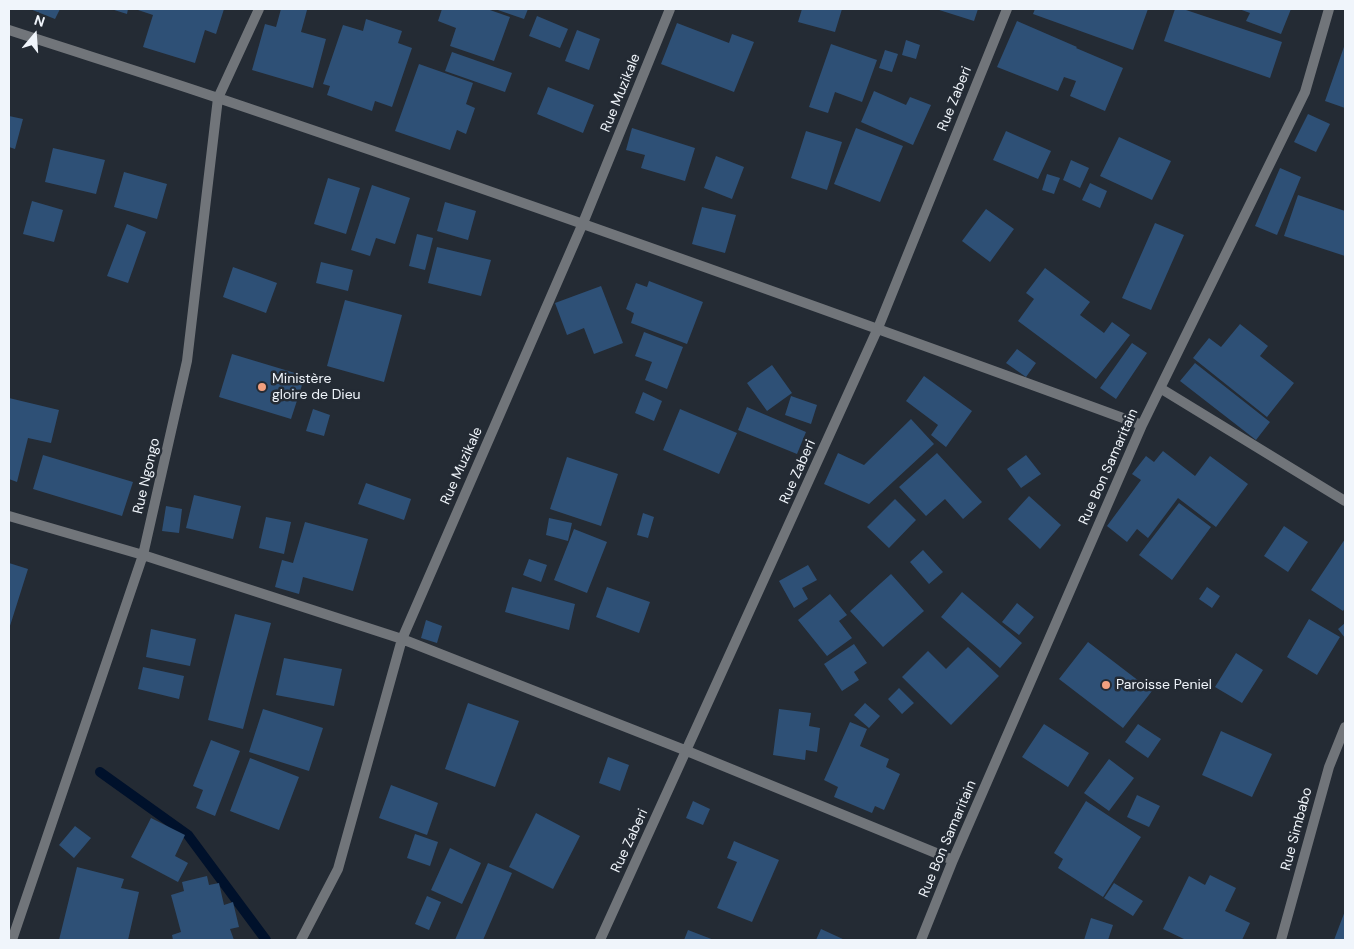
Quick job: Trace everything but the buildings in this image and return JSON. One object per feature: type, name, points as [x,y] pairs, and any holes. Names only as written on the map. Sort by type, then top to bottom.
[{"type":"street","name":"Rue Ngongo","points":[[12,940],[143,555],[187,361],[218,98],[259,9]]},
{"type":"street","name":"Rue Muzikale","points":[[301,940],[338,869],[402,639],[583,223],[670,9]]},
{"type":"street","name":"Rue Zaberi","points":[[600,940],[878,328],[1007,9]]},
{"type":"street","name":"Rue Bon Samaritain","points":[[921,940],[953,860],[1142,425],[1305,92],[1329,9]]},
{"type":"street","points":[[9,30],[218,98],[583,223],[878,328],[1142,425]]},
{"type":"street","points":[[1160,388],[1345,502]]},
{"type":"street","points":[[9,516],[143,555],[402,639],[687,751],[953,860]]},
{"type":"street","name":"Rue Simbabo","points":[[1281,940],[1329,767],[1345,727]]},
{"type":"waterway","points":[[100,772],[188,835],[266,940]]},
{"type":"place","name":"Ministère gloire de Dieu","points":[[262,387]]},
{"type":"place","name":"Paroisse Peniel","points":[[1106,685]]}]
